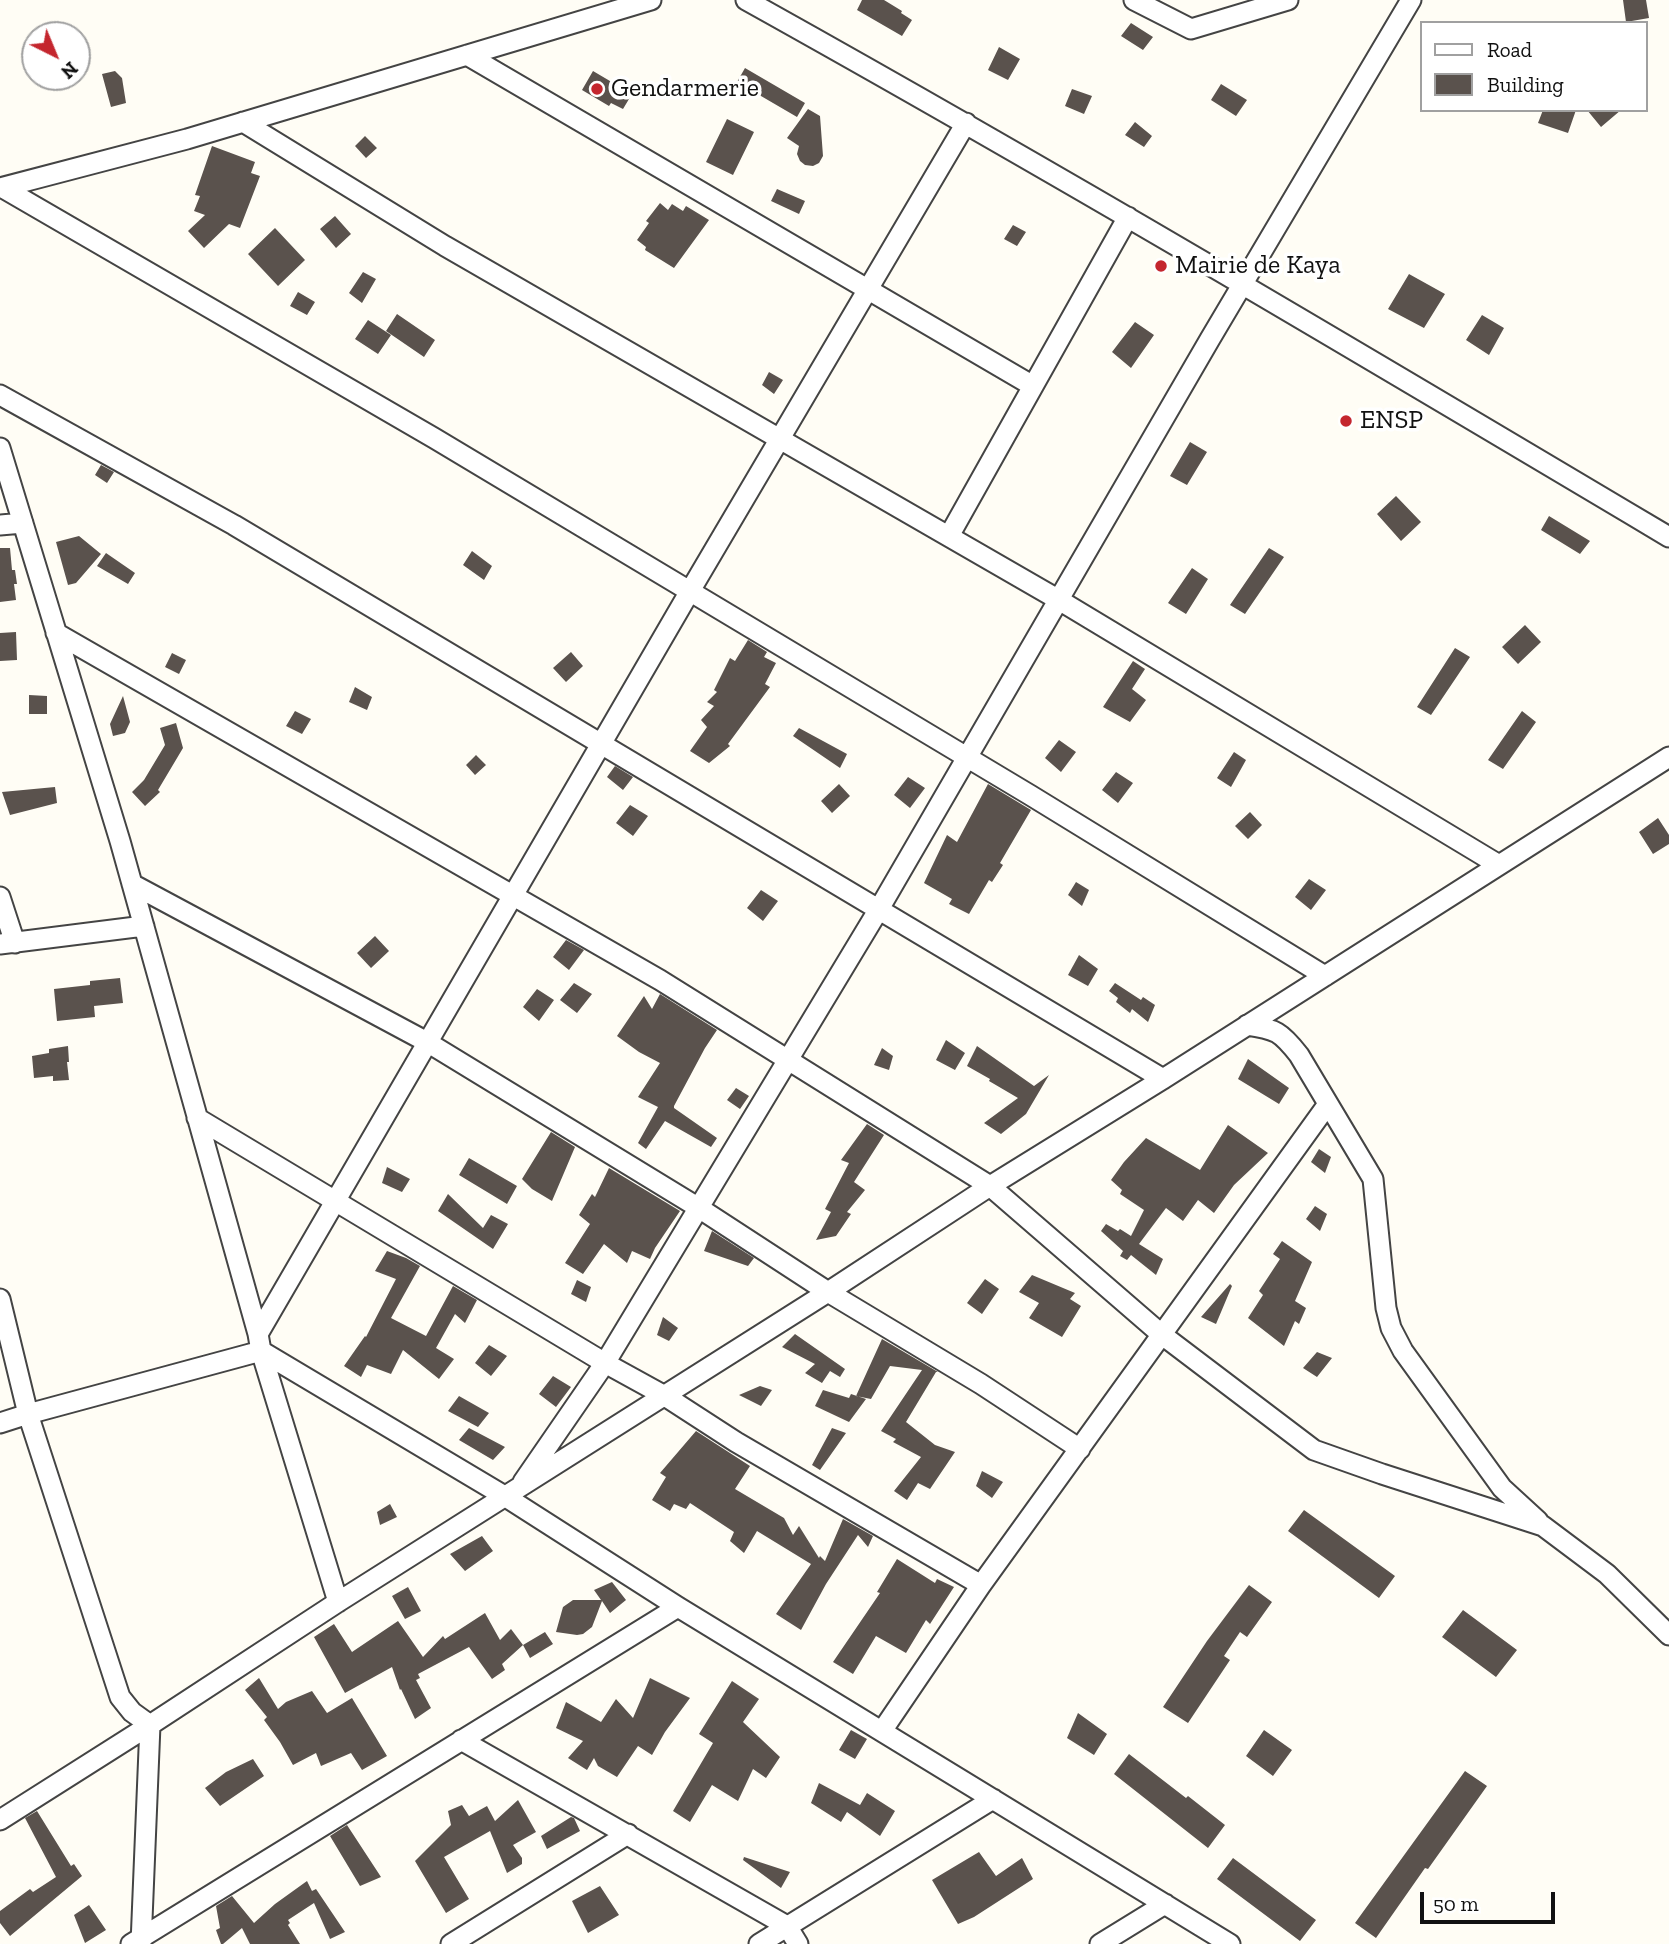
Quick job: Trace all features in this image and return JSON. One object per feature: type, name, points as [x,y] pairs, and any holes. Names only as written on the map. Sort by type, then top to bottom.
[{"type":"street","points":[[1,188],[187,139],[651,0]]},
{"type":"street","points":[[746,0],[1128,217],[1669,537]]},
{"type":"street","points":[[1134,0],[1191,29],[1288,0]]},
{"type":"street","points":[[512,1493],[605,1363],[789,1059],[1411,0]]},
{"type":"street","points":[[467,55],[1032,386]]},
{"type":"street","points":[[243,122],[445,246],[1059,600],[1499,865]]},
{"type":"street","points":[[0,1423],[259,1343],[335,1201],[427,1042],[966,123]]},
{"type":"street","points":[[1,188],[433,438],[968,757],[1325,976]]},
{"type":"street","points":[[949,536],[1128,217]]},
{"type":"street","points":[[0,395],[234,525],[1163,1079]]},
{"type":"street","points":[[0,448],[132,884],[259,1343],[338,1602]]},
{"type":"street","points":[[0,524],[23,523]]},
{"type":"street","points":[[56,633],[660,980],[990,1186],[1161,1334],[1314,1450],[1543,1525]]},
{"type":"street","points":[[0,1820],[990,1186],[1669,757]]},
{"type":"street","points":[[132,884],[427,1042],[699,1208],[1080,1449]]},
{"type":"street","points":[[0,897],[7,944],[144,926]]},
{"type":"street","points":[[1247,1025],[1270,1028],[1286,1038],[1373,1178],[1386,1308],[1391,1328],[1403,1351],[1502,1488],[1543,1525],[1607,1574],[1669,1635]]},
{"type":"street","points":[[882,1731],[981,1585],[1328,1104]]},
{"type":"street","points":[[197,1118],[605,1363],[665,1396],[736,1442],[981,1585]]},
{"type":"street","points":[[0,1299],[27,1414],[120,1697],[132,1712],[150,1725]]},
{"type":"street","points":[[259,1343],[512,1493],[678,1607],[1230,1944]]},
{"type":"street","points":[[0,1410],[27,1414]]},
{"type":"street","points":[[138,1942],[678,1607]]},
{"type":"street","points":[[138,1942],[150,1725]]},
{"type":"street","points":[[461,1740],[788,1927],[798,1944]]},
{"type":"street","points":[[759,1944],[993,1799]]},
{"type":"street","points":[[451,1944],[628,1835]]},
{"type":"street","points":[[1100,1944],[1165,1904]]},
{"type":"building","points":[[862,0],[884,0],[912,20],[902,36],[857,10]]},
{"type":"building","points":[[1623,0],[1646,0],[1649,18],[1626,21]]},
{"type":"building","points":[[1131,23],[1153,37],[1143,50],[1121,36]]},
{"type":"building","points":[[999,47],[1020,59],[1008,80],[988,70]]},
{"type":"building","points":[[745,68],[805,103],[797,117],[737,82]]},
{"type":"building","points":[[115,71],[122,78],[126,103],[111,107],[102,74]]},
{"type":"building","points":[[593,71],[632,94],[623,109],[611,103],[609,106],[582,90]]},
{"type":"building","points":[[1221,84],[1247,100],[1236,116],[1211,100]]},
{"type":"building","points":[[1072,89],[1092,96],[1084,114],[1065,106]]},
{"type":"building","points":[[808,109],[820,116],[823,156],[819,163],[813,166],[800,161],[797,154],[799,146],[787,138]]},
{"type":"building","points":[[1542,112],[1575,112],[1568,133],[1538,123]]},
{"type":"building","points":[[1589,112],[1619,112],[1601,127]]},
{"type":"building","points":[[727,119],[754,132],[733,175],[706,162]]},
{"type":"building","points":[[1135,122],[1152,136],[1144,147],[1125,135]]},
{"type":"building","points":[[365,136],[377,148],[366,158],[355,146]]},
{"type":"building","points":[[212,146],[255,162],[251,173],[260,176],[240,228],[229,224],[204,248],[188,231],[205,215],[194,211],[200,196],[195,195]]},
{"type":"building","points":[[777,189],[805,201],[799,214],[771,201]]},
{"type":"building","points":[[660,203],[668,210],[672,204],[683,211],[686,206],[709,220],[674,268],[645,250],[646,247],[637,240],[649,223],[646,221]]},
{"type":"building","points":[[335,216],[351,234],[336,248],[320,229]]},
{"type":"building","points":[[1013,225],[1026,232],[1017,246],[1004,239]]},
{"type":"building","points":[[275,228],[305,260],[278,286],[248,254]]},
{"type":"building","points":[[363,272],[376,279],[362,303],[349,293]]},
{"type":"building","points":[[1409,274],[1445,294],[1424,328],[1388,309]]},
{"type":"building","points":[[298,292],[315,302],[307,315],[290,306]]},
{"type":"building","points":[[397,314],[435,340],[424,357],[386,331]]},
{"type":"building","points":[[1482,315],[1504,328],[1489,355],[1466,340]]},
{"type":"building","points":[[368,320],[391,335],[378,354],[355,339]]},
{"type":"building","points":[[1135,322],[1154,335],[1131,368],[1112,352]]},
{"type":"building","points":[[769,372],[783,380],[774,394],[762,385]]},
{"type":"building","points":[[1190,442],[1207,452],[1187,485],[1170,476]]},
{"type":"building","points":[[101,465],[114,472],[107,483],[95,475]]},
{"type":"building","points":[[1396,496],[1421,522],[1401,541],[1377,514]]},
{"type":"building","points":[[1549,516],[1590,541],[1580,554],[1541,530]]},
{"type":"building","points":[[79,536],[101,554],[76,583],[68,585],[56,542]]},
{"type":"building","points":[[0,548],[10,548],[12,570],[15,570],[17,584],[14,584],[16,600],[0,602]]},
{"type":"building","points":[[1269,548],[1284,557],[1245,614],[1230,605]]},
{"type":"building","points":[[472,551],[492,566],[484,580],[463,565]]},
{"type":"building","points":[[106,553],[135,573],[128,584],[97,566]]},
{"type":"building","points":[[1192,568],[1208,579],[1186,614],[1168,603]]},
{"type":"building","points":[[1525,625],[1541,642],[1518,664],[1502,647]]},
{"type":"building","points":[[16,632],[17,660],[0,661],[0,633]]},
{"type":"building","points":[[748,640],[767,652],[764,657],[776,663],[765,684],[770,687],[728,744],[730,746],[709,763],[690,751],[707,727],[701,720],[714,706],[707,702],[717,692],[714,690],[730,658],[735,661]]},
{"type":"building","points":[[1455,648],[1470,657],[1431,715],[1417,707]]},
{"type":"building","points":[[571,652],[583,666],[566,682],[553,668]]},
{"type":"building","points":[[172,653],[186,660],[179,674],[165,667]]},
{"type":"building","points":[[1133,661],[1145,669],[1132,689],[1146,700],[1130,722],[1103,707]]},
{"type":"building","points":[[355,687],[372,697],[367,710],[349,702]]},
{"type":"building","points":[[29,695],[47,696],[47,714],[29,714]]},
{"type":"building","points":[[123,696],[130,722],[125,733],[113,736],[110,724]]},
{"type":"building","points":[[295,711],[311,719],[302,734],[286,726]]},
{"type":"building","points":[[1522,711],[1536,722],[1503,769],[1488,760]]},
{"type":"building","points":[[176,723],[183,748],[158,790],[160,792],[145,806],[132,792],[144,780],[165,745],[160,728]]},
{"type":"building","points":[[799,728],[847,754],[840,768],[793,736]]},
{"type":"building","points":[[1059,740],[1076,752],[1061,772],[1045,758]]},
{"type":"building","points":[[1234,752],[1246,760],[1231,787],[1217,778]]},
{"type":"building","points":[[476,755],[486,765],[475,775],[466,765]]},
{"type":"building","points":[[615,766],[633,777],[623,790],[607,777]]},
{"type":"building","points":[[1116,772],[1133,783],[1118,803],[1102,790]]},
{"type":"building","points":[[908,777],[925,788],[910,808],[894,795]]},
{"type":"building","points":[[839,784],[850,796],[832,813],[821,801]]},
{"type":"building","points":[[988,784],[1031,810],[1000,863],[1003,865],[992,882],[989,880],[969,914],[949,904],[952,899],[924,883],[947,835],[957,842]]},
{"type":"building","points":[[55,787],[57,803],[10,815],[2,792]]},
{"type":"building","points":[[630,805],[648,816],[633,836],[616,823]]},
{"type":"building","points":[[1250,812],[1262,825],[1248,839],[1235,826]]},
{"type":"building","points":[[1658,818],[1669,835],[1669,844],[1653,854],[1639,832]]},
{"type":"building","points":[[1309,879],[1326,890],[1311,910],[1295,897]]},
{"type":"building","points":[[1076,882],[1089,890],[1082,906],[1068,895]]},
{"type":"building","points":[[761,890],[778,901],[763,921],[747,908]]},
{"type":"building","points":[[375,936],[389,951],[371,968],[357,953]]},
{"type":"building","points":[[566,940],[584,950],[569,970],[553,957]]},
{"type":"building","points":[[1079,955],[1098,969],[1088,986],[1068,975]]},
{"type":"building","points":[[120,978],[123,1003],[94,1006],[95,1017],[57,1021],[54,989]]},
{"type":"building","points":[[574,983],[592,994],[577,1013],[560,1000]]},
{"type":"building","points":[[1115,983],[1141,1000],[1143,997],[1155,1005],[1148,1022],[1132,1009],[1130,1013],[1116,1002],[1118,998],[1109,991]]},
{"type":"building","points":[[537,989],[554,1000],[539,1021],[523,1007]]},
{"type":"building","points":[[660,994],[717,1030],[674,1106],[717,1138],[711,1147],[665,1121],[646,1149],[638,1143],[658,1107],[638,1097],[660,1063],[617,1036],[644,996],[652,1009]]},
{"type":"building","points":[[946,1040],[965,1053],[955,1070],[936,1060]]},
{"type":"building","points":[[68,1046],[69,1080],[53,1081],[53,1076],[34,1078],[32,1056],[49,1053],[49,1049]]},
{"type":"building","points":[[977,1046],[1034,1086],[1049,1075],[1026,1114],[1001,1134],[984,1123],[1018,1098],[967,1066]]},
{"type":"building","points":[[882,1048],[893,1056],[889,1070],[874,1065]]},
{"type":"building","points":[[1248,1059],[1289,1088],[1279,1104],[1238,1079]]},
{"type":"building","points":[[736,1088],[749,1096],[740,1109],[727,1100]]},
{"type":"building","points":[[867,1124],[884,1135],[854,1182],[865,1190],[847,1212],[851,1214],[836,1236],[816,1240],[831,1212],[825,1209],[849,1163],[841,1160]]},
{"type":"building","points":[[1228,1125],[1268,1153],[1234,1185],[1214,1213],[1198,1200],[1183,1221],[1166,1208],[1139,1244],[1163,1259],[1156,1275],[1131,1255],[1127,1260],[1120,1256],[1123,1251],[1101,1231],[1106,1224],[1131,1236],[1144,1210],[1120,1194],[1122,1190],[1111,1180],[1124,1162],[1146,1138],[1200,1170]]},
{"type":"building","points":[[551,1132],[575,1147],[552,1201],[532,1189],[522,1179]]},
{"type":"building","points":[[1319,1149],[1331,1157],[1325,1173],[1311,1162]]},
{"type":"building","points":[[469,1158],[517,1186],[507,1204],[459,1175]]},
{"type":"building","points":[[387,1167],[410,1179],[402,1192],[382,1183]]},
{"type":"building","points":[[609,1168],[680,1211],[650,1259],[632,1251],[627,1263],[604,1244],[583,1274],[565,1263],[590,1224],[579,1215],[592,1194],[595,1197]]},
{"type":"building","points":[[448,1194],[483,1228],[491,1215],[508,1224],[493,1249],[438,1211]]},
{"type":"building","points":[[1315,1206],[1327,1214],[1320,1231],[1306,1219]]},
{"type":"building","points":[[712,1231],[754,1258],[748,1266],[704,1251]]},
{"type":"building","points":[[1282,1241],[1312,1262],[1295,1301],[1306,1308],[1299,1324],[1295,1321],[1284,1346],[1248,1318],[1263,1295],[1259,1291],[1280,1259],[1273,1254]]},
{"type":"building","points":[[387,1251],[420,1266],[391,1318],[426,1336],[453,1286],[477,1300],[465,1323],[455,1314],[436,1348],[454,1359],[439,1379],[403,1350],[391,1374],[367,1365],[361,1377],[344,1366],[366,1337],[396,1279],[375,1271]]},
{"type":"building","points":[[1032,1275],[1075,1293],[1070,1299],[1081,1306],[1062,1337],[1029,1318],[1039,1303],[1019,1292]]},
{"type":"building","points":[[985,1279],[999,1289],[982,1314],[967,1303]]},
{"type":"building","points":[[577,1280],[591,1287],[586,1302],[571,1294]]},
{"type":"building","points":[[1230,1284],[1232,1286],[1216,1324],[1201,1317]]},
{"type":"building","points":[[663,1317],[678,1328],[669,1341],[657,1335]]},
{"type":"building","points":[[795,1334],[845,1369],[840,1377],[830,1371],[822,1383],[805,1373],[815,1364],[782,1347]]},
{"type":"building","points":[[882,1339],[938,1372],[906,1422],[935,1445],[955,1452],[930,1489],[918,1483],[907,1500],[894,1491],[921,1457],[893,1442],[896,1439],[881,1431],[922,1370],[890,1366],[871,1399],[856,1396]]},
{"type":"building","points":[[489,1345],[507,1356],[491,1376],[475,1363]]},
{"type":"building","points":[[1317,1352],[1332,1358],[1317,1377],[1303,1368]]},
{"type":"building","points":[[553,1376],[571,1387],[556,1407],[539,1394]]},
{"type":"building","points":[[760,1386],[772,1390],[761,1406],[739,1395]]},
{"type":"building","points":[[823,1390],[849,1398],[851,1394],[866,1399],[849,1422],[815,1406]]},
{"type":"building","points":[[459,1396],[489,1413],[478,1427],[448,1411]]},
{"type":"building","points":[[469,1428],[505,1447],[493,1460],[459,1440]]},
{"type":"building","points":[[832,1428],[846,1433],[820,1470],[812,1465]]},
{"type":"building","points":[[696,1431],[750,1466],[735,1489],[784,1518],[793,1535],[799,1526],[819,1558],[820,1556],[825,1561],[843,1519],[873,1536],[868,1547],[858,1535],[826,1584],[801,1630],[776,1614],[811,1564],[757,1531],[744,1553],[730,1541],[734,1532],[690,1503],[686,1509],[674,1504],[670,1511],[652,1500],[666,1477],[660,1473]]},
{"type":"building","points":[[982,1471],[1003,1482],[992,1498],[976,1486]]},
{"type":"building","points":[[390,1504],[397,1517],[380,1525],[377,1512]]},
{"type":"building","points":[[1304,1510],[1395,1576],[1379,1598],[1288,1531]]},
{"type":"building","points":[[482,1536],[493,1551],[465,1571],[450,1554]]},
{"type":"building","points":[[897,1559],[935,1583],[937,1579],[954,1587],[930,1624],[926,1620],[906,1653],[876,1636],[853,1674],[833,1662],[880,1593],[877,1592]]},
{"type":"building","points":[[612,1582],[626,1600],[610,1613],[602,1601],[592,1627],[583,1634],[556,1632],[563,1607],[573,1600],[601,1600],[594,1590]]},
{"type":"building","points":[[1249,1585],[1272,1602],[1247,1637],[1240,1632],[1224,1656],[1230,1660],[1188,1723],[1163,1707]]},
{"type":"building","points":[[408,1587],[421,1611],[405,1619],[392,1596]]},
{"type":"building","points":[[1463,1610],[1517,1650],[1496,1677],[1442,1637]]},
{"type":"building","points":[[485,1613],[500,1640],[511,1629],[523,1645],[502,1664],[505,1670],[492,1679],[469,1647],[418,1674],[420,1678],[416,1680],[431,1708],[415,1719],[392,1667],[345,1693],[314,1637],[334,1624],[352,1652],[398,1621],[423,1657],[443,1636],[445,1639]]},
{"type":"building","points":[[545,1632],[553,1644],[530,1658],[523,1645]]},
{"type":"building","points":[[259,1678],[278,1709],[286,1702],[312,1691],[327,1713],[352,1698],[387,1756],[362,1770],[351,1753],[321,1766],[316,1753],[293,1765],[264,1720],[267,1717],[245,1690]]},
{"type":"building","points":[[650,1678],[690,1698],[652,1755],[638,1746],[617,1777],[598,1766],[594,1758],[587,1770],[568,1758],[583,1741],[556,1728],[566,1702],[601,1722],[616,1699],[633,1718]]},
{"type":"building","points":[[732,1681],[759,1699],[743,1722],[780,1757],[766,1778],[753,1769],[738,1801],[712,1785],[690,1822],[673,1811],[713,1743],[699,1734]]},
{"type":"building","points":[[1078,1713],[1107,1734],[1094,1755],[1067,1738]]},
{"type":"building","points":[[851,1730],[867,1739],[855,1759],[839,1750]]},
{"type":"building","points":[[1264,1730],[1292,1750],[1273,1776],[1246,1756]]},
{"type":"building","points":[[1129,1754],[1225,1825],[1208,1848],[1114,1774]]},
{"type":"building","points":[[253,1759],[264,1776],[220,1806],[205,1788],[226,1772]]},
{"type":"building","points":[[1465,1771],[1487,1786],[1376,1938],[1355,1923]]},
{"type":"building","points":[[819,1783],[860,1805],[867,1793],[895,1811],[880,1836],[847,1812],[841,1822],[811,1803]]},
{"type":"building","points":[[518,1800],[536,1832],[513,1845],[522,1858],[522,1864],[507,1873],[490,1831],[444,1857],[469,1899],[446,1913],[415,1861],[451,1825],[448,1811],[462,1805],[469,1816],[487,1806],[495,1821]]},
{"type":"building","points":[[37,1811],[71,1866],[74,1864],[82,1876],[10,1936],[0,1923],[0,1911],[30,1889],[33,1892],[56,1877],[25,1818]]},
{"type":"building","points":[[571,1817],[580,1831],[547,1849],[541,1836]]},
{"type":"building","points":[[347,1825],[381,1877],[360,1886],[330,1836]]},
{"type":"building","points":[[979,1852],[996,1876],[1022,1858],[1033,1879],[974,1917],[958,1924],[932,1880]]},
{"type":"building","points":[[744,1857],[790,1872],[781,1888],[743,1860]]},
{"type":"building","points":[[1233,1858],[1316,1920],[1300,1941],[1217,1879]]},
{"type":"building","points":[[307,1881],[312,1891],[316,1889],[345,1932],[330,1939],[314,1903],[288,1920],[288,1925],[300,1944],[250,1944],[242,1928],[221,1944],[216,1930],[220,1928],[216,1906],[232,1896],[254,1923]]},
{"type":"building","points":[[600,1886],[619,1915],[588,1933],[572,1901]]},
{"type":"building","points":[[89,1905],[106,1930],[85,1943],[74,1915]]},
{"type":"place","name":"Gendarmerie","points":[[597,89]]},
{"type":"place","name":"Mairie de Kaya","points":[[1161,266]]},
{"type":"place","name":"ENSP","points":[[1346,421]]}]
